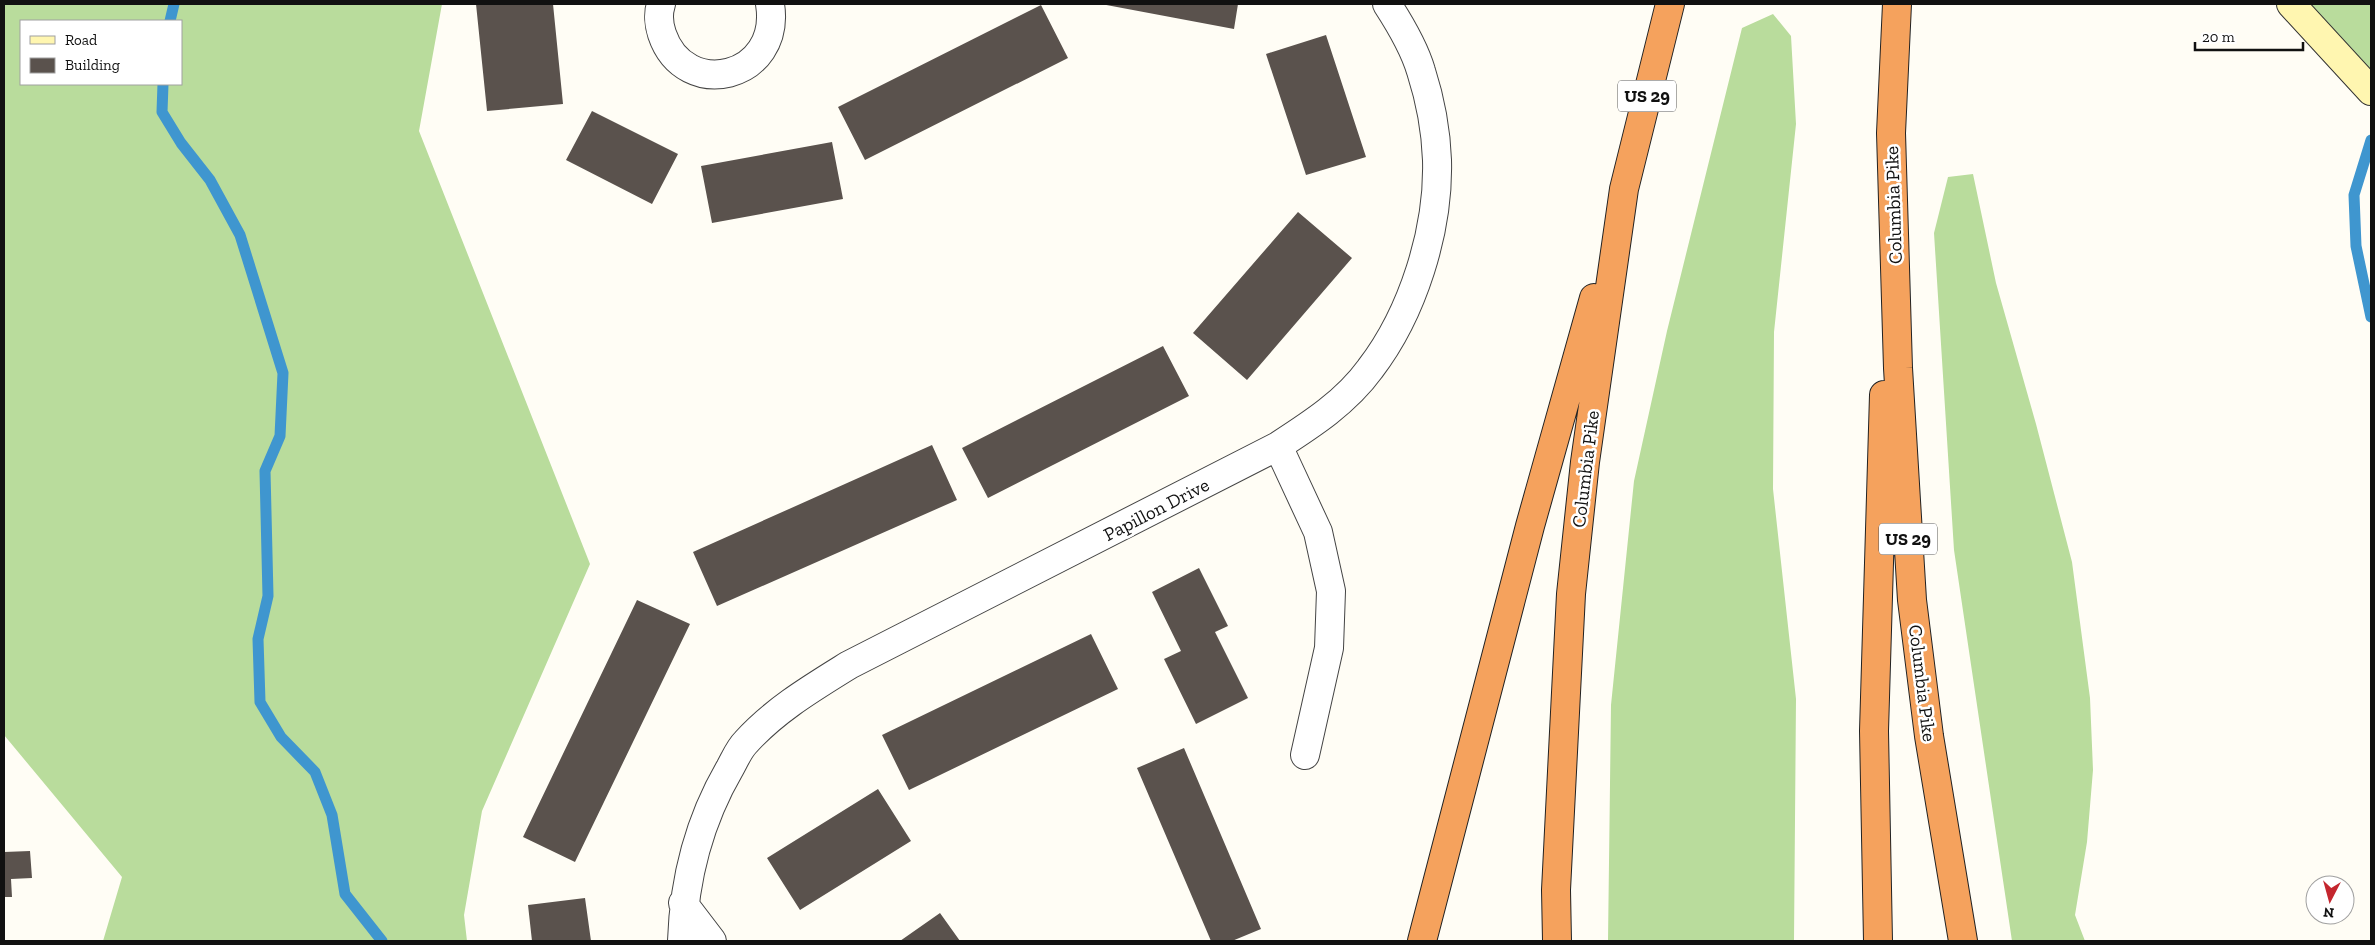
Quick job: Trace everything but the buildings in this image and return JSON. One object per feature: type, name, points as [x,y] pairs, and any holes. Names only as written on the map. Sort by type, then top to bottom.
[{"type":"highway","name":"Columbia Pike","points":[[1557,941],[1556,890],[1571,594],[1585,462],[1624,188],[1670,4]]},
{"type":"highway","name":"Columbia Pike","points":[[1897,4],[1891,134],[1898,368],[1912,600],[1929,736],[1963,941]]},
{"type":"highway","points":[[1878,941],[1874,731],[1891,134]]},
{"type":"highway","points":[[1422,941],[1530,526],[1624,188]]},
{"type":"main road","points":[[2291,4],[2371,91]]},
{"type":"street","points":[[661,4],[660,26],[666,44],[677,59],[692,70],[711,75],[729,73],[746,66],[760,53],[770,36],[772,18],[770,4]]},
{"type":"street","name":"Papillon Drive","points":[[682,941],[683,903],[696,841],[718,788],[744,743],[786,705],[849,665],[1278,446],[1330,412],[1370,369],[1399,324],[1419,275],[1434,213],[1437,160],[1431,113],[1421,70],[1400,24],[1387,4]]},
{"type":"street","points":[[1278,446],[1318,532],[1331,591],[1329,648],[1305,755]]},
{"type":"street","points":[[683,903],[712,941]]},
{"type":"green space","points":[[4,4],[442,4],[419,131],[590,564],[482,811],[464,915],[467,941],[103,941],[122,877],[4,735]]},
{"type":"green space","points":[[2291,4],[2371,4],[2371,91]]},
{"type":"green space","points":[[1773,14],[1791,36],[1796,124],[1774,332],[1773,489],[1796,699],[1794,941],[1608,941],[1611,705],[1634,481],[1667,331],[1742,28]]},
{"type":"green space","points":[[1973,174],[1996,283],[2036,424],[2072,562],[2090,698],[2093,770],[2087,842],[2075,915],[2085,941],[2012,941],[1954,550],[1934,233],[1948,177]]},
{"type":"waterway","points":[[170,20],[174,4]]},
{"type":"waterway","points":[[163,85],[162,112],[181,143],[210,180],[240,235],[283,373],[280,436],[265,471],[268,596],[258,639],[260,702],[281,737],[315,772],[332,815],[345,894],[382,941]]},
{"type":"waterway","points":[[2371,140],[2354,195],[2356,246],[2371,317]]}]
